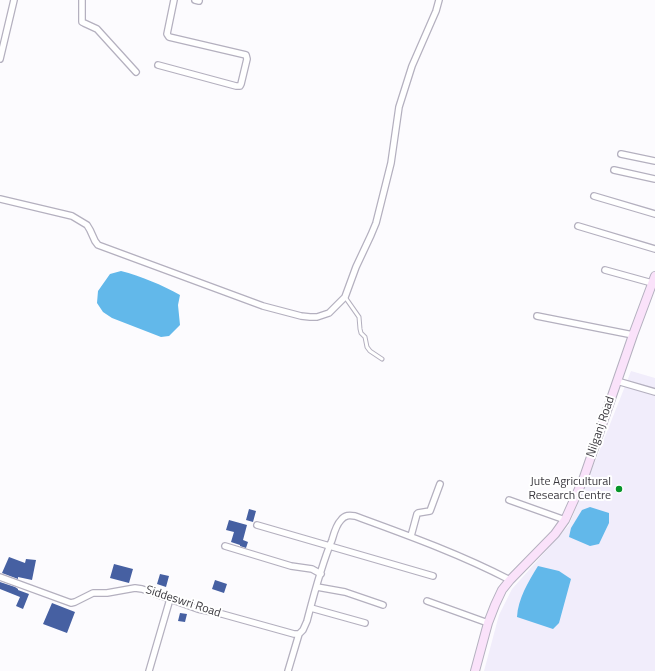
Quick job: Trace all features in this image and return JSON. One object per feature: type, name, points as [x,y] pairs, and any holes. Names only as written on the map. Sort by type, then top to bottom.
[{"type":"street","points":[[0,59],[14,0]]},
{"type":"street","points":[[82,0],[82,22],[97,29],[136,72]]},
{"type":"street","points":[[158,65],[236,86],[240,86],[241,84],[247,59],[246,55],[168,36],[167,34],[174,0]]},
{"type":"street","points":[[0,199],[72,216],[87,225],[98,245],[263,306],[302,316],[317,317],[329,313],[345,298],[356,267],[376,223],[389,173],[399,107],[412,66],[436,11],[439,0]]},
{"type":"street","points":[[621,154],[655,161]]},
{"type":"street","points":[[614,170],[655,179]]},
{"type":"street","points":[[594,196],[655,214]]},
{"type":"street","points":[[578,226],[655,249]]},
{"type":"street","points":[[605,270],[654,279]]},
{"type":"street","name":"Nilganj Road","points":[[475,671],[488,623],[502,590],[555,534],[565,520],[583,480],[616,381],[654,279]]},
{"type":"street","points":[[537,316],[633,335]]},
{"type":"street","points":[[616,381],[655,392]]},
{"type":"street","points":[[411,536],[417,514],[430,511],[440,484]]},
{"type":"street","points":[[509,500],[565,520]]},
{"type":"street","points":[[288,671],[299,634],[303,630],[307,621],[329,547],[338,525],[345,516],[355,516],[411,536],[510,580]]},
{"type":"street","points":[[257,525],[433,576]]},
{"type":"street","points":[[225,546],[291,566],[312,569],[321,574]]},
{"type":"street","name":"Siddeswri Road","points":[[0,576],[71,602],[75,602],[93,593],[106,593],[134,588],[142,589],[198,609],[222,614],[294,634],[299,634]]},
{"type":"street","points":[[317,587],[345,592],[383,605]]},
{"type":"street","points":[[148,671],[170,599]]},
{"type":"street","points":[[427,601],[488,623]]},
{"type":"street","points":[[311,608],[365,623]]},
{"type":"lane","points":[[345,298],[359,317],[361,333],[365,337],[367,347],[370,351],[382,359]]},
{"type":"shaded area","name":"Jute Agricultural Research Centre","points":[[631,371],[655,378],[655,671],[484,671],[499,615],[512,589],[569,525]]},
{"type":"water","points":[[121,271],[151,281],[180,295],[178,305],[180,325],[169,336],[161,337],[112,318],[103,312],[97,303],[98,291],[110,274]]},
{"type":"water","points":[[590,507],[609,513],[609,523],[599,544],[590,546],[569,537],[571,528],[582,510]]},
{"type":"water","points":[[538,566],[559,571],[571,579],[559,623],[553,629],[517,617],[521,597]]},
{"type":"building","points":[[249,509],[256,511],[253,522],[246,520]]},
{"type":"building","points":[[229,520],[247,525],[243,540],[248,542],[246,548],[231,542],[234,532],[226,530]]},
{"type":"building","points":[[9,557],[25,563],[26,559],[36,560],[32,580],[18,577],[18,579],[2,573]]},
{"type":"building","points":[[114,564],[133,569],[129,583],[110,578]]},
{"type":"building","points":[[160,574],[169,576],[166,587],[157,584]]},
{"type":"building","points":[[215,580],[227,584],[224,593],[212,589]]},
{"type":"building","points":[[0,582],[29,594],[23,609],[16,606],[20,597],[0,589]]},
{"type":"building","points":[[52,603],[75,612],[67,633],[43,624]]},
{"type":"building","points":[[180,613],[187,614],[185,622],[178,621]]},
{"type":"place","name":"Jute Agricultural Research Centre","points":[[619,489]]}]
